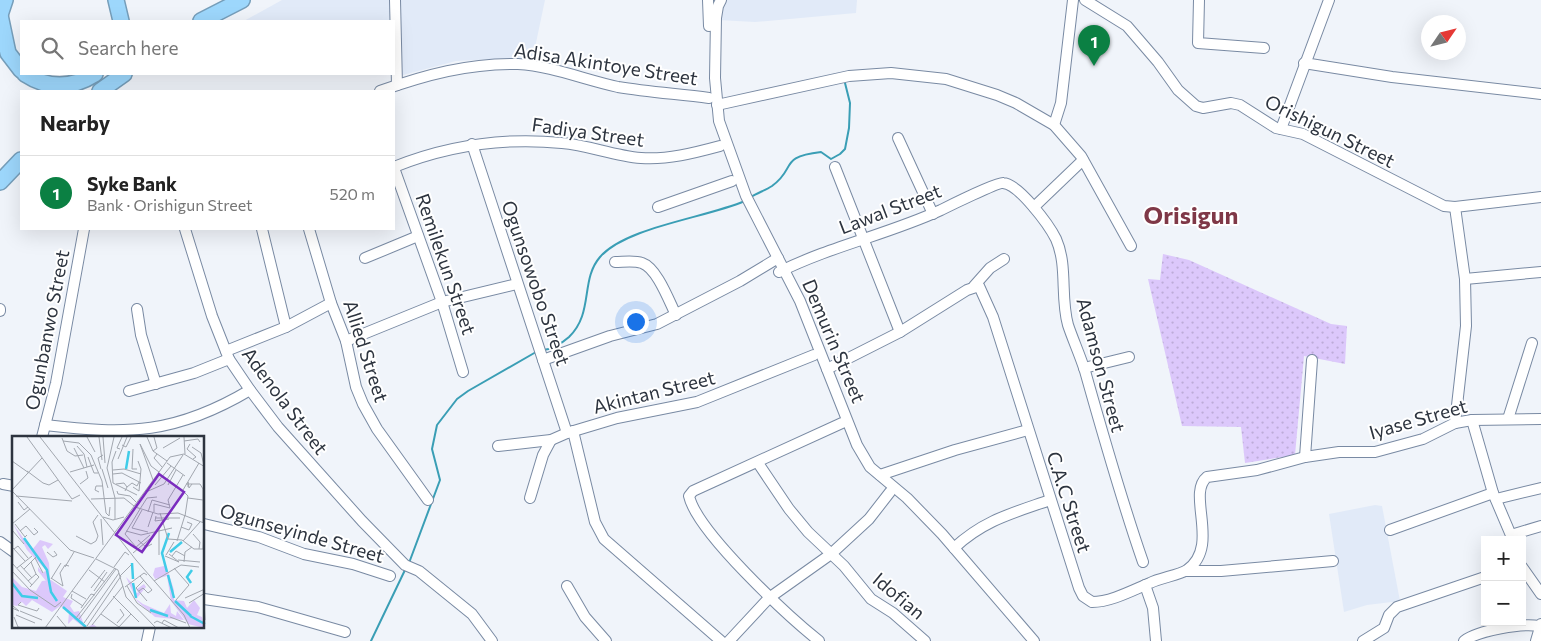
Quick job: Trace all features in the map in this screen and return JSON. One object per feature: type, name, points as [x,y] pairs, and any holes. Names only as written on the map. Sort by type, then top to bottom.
[{"type":"highway","points":[[5,0],[0,15],[8,53],[20,69]]},
{"type":"highway","points":[[116,0],[121,20]]},
{"type":"highway","points":[[203,20],[242,0]]},
{"type":"highway","points":[[27,75],[46,84],[57,86],[78,83],[93,75]]},
{"type":"highway","points":[[101,90],[123,75]]},
{"type":"highway","points":[[0,182],[20,161]]},
{"type":"street","points":[[395,0],[397,85]]},
{"type":"street","name":"Demurin Street","points":[[708,0],[713,101],[720,146],[732,181],[743,198],[781,271],[858,460],[866,471],[937,538],[1026,641]]},
{"type":"street","name":"Demurin Street","points":[[722,0],[718,6],[716,18],[713,101],[743,198]]},
{"type":"street","points":[[1054,125],[1062,95],[1073,0]]},
{"type":"street","name":"Orishigun Street","points":[[1085,0],[1127,26],[1188,100],[1203,108],[1235,104],[1281,129],[1303,134],[1435,203],[1455,207],[1541,197]]},
{"type":"street","points":[[1198,0],[1198,43],[1264,48]]},
{"type":"street","points":[[1281,129],[1329,0]]},
{"type":"street","points":[[1304,63],[1392,78],[1541,94]]},
{"type":"street","name":"Adisa Akintoye Street","points":[[383,90],[453,69],[520,64],[619,87],[713,101],[849,76],[891,73],[946,79],[989,92],[1016,103],[1054,125],[1083,160],[1131,246]]},
{"type":"street","points":[[898,138],[933,214]]},
{"type":"street","name":"Fadiya Street","points":[[395,167],[428,153],[472,144],[517,140],[562,143],[638,158],[679,156],[720,146]]},
{"type":"street","name":"Ogunsowobo Street","points":[[472,144],[517,284],[570,432],[595,522],[604,539],[721,641]]},
{"type":"street","points":[[1034,207],[1083,160]]},
{"type":"street","points":[[835,167],[900,332]]},
{"type":"street","name":"Remilekun Street","points":[[395,170],[442,302],[463,372]]},
{"type":"street","points":[[658,207],[732,181]]},
{"type":"street","name":"Lawal Street","points":[[781,271],[845,245],[865,240],[933,214],[996,184],[1005,183],[1014,188]]},
{"type":"street","name":"Adamson Street","points":[[1014,188],[1034,207],[1056,239],[1060,252],[1065,309],[1084,368],[1116,482],[1143,562]]},
{"type":"street","points":[[1455,207],[1465,279],[1466,326],[1455,423]]},
{"type":"street","name":"Ogunbanwo Street","points":[[42,436],[56,382],[84,230]]},
{"type":"street","name":"Adenola Street","points":[[185,230],[212,316],[228,355],[250,390],[278,427],[338,495],[405,565],[419,571],[472,614],[492,641]]},
{"type":"street","points":[[262,230],[286,327]]},
{"type":"street","name":"Allied Street","points":[[308,230],[331,303],[346,341],[356,387],[369,416],[428,500]]},
{"type":"street","points":[[365,258],[418,236]]},
{"type":"street","points":[[827,369],[900,332],[974,286],[990,268],[1004,259]]},
{"type":"street","points":[[542,355],[648,327],[676,315],[776,260]]},
{"type":"street","points":[[615,262],[642,263],[650,268],[676,315]]},
{"type":"street","name":"Demurin Street","points":[[781,271],[800,301],[857,445],[870,467],[907,498],[954,548],[1034,641]]},
{"type":"street","points":[[1465,279],[1541,272]]},
{"type":"street","points":[[346,341],[442,302],[517,284]]},
{"type":"street","name":"C.A.C Street","points":[[974,286],[982,290],[989,306],[1079,588],[1087,600],[1096,602],[1186,571]]},
{"type":"street","points":[[129,391],[194,373],[331,303]]},
{"type":"street","points":[[137,309],[141,335],[156,384]]},
{"type":"street","points":[[1508,419],[1532,343]]},
{"type":"street","name":"Akintan Street","points":[[498,446],[551,440],[570,432],[617,418],[697,402],[814,354]]},
{"type":"street","points":[[1084,368],[1128,357]]},
{"type":"street","points":[[1186,571],[1202,551],[1201,485],[1203,480],[1210,476],[1257,470],[1305,458],[1312,360]]},
{"type":"street","points":[[45,425],[86,430],[160,433],[211,411],[250,390]]},
{"type":"street","name":"Iyase Street","points":[[1305,458],[1339,452],[1375,452],[1423,439],[1455,423],[1472,420],[1541,419]]},
{"type":"street","points":[[1472,420],[1494,496],[1512,536]]},
{"type":"street","points":[[819,641],[769,598],[703,521],[689,496],[693,491],[758,463],[842,423]]},
{"type":"street","points":[[880,475],[955,450],[1028,430]]},
{"type":"street","points":[[530,498],[543,456],[551,440]]},
{"type":"street","name":"Idofian","points":[[758,463],[789,509],[871,599],[893,613],[925,641]]},
{"type":"street","points":[[1390,530],[1494,496],[1541,488]]},
{"type":"street","points":[[729,641],[769,598],[831,554],[869,519],[890,492]]},
{"type":"street","points":[[954,548],[998,517],[1050,500]]},
{"type":"street","name":"Ogunseyinde Street","points":[[205,524],[258,537],[304,554],[353,564],[390,576]]},
{"type":"street","points":[[1515,536],[1541,526]]},
{"type":"street","points":[[0,542],[12,551]]},
{"type":"street","points":[[1186,571],[1221,571],[1333,561]]},
{"type":"street","points":[[1526,573],[1541,594]]},
{"type":"street","points":[[1363,641],[1384,628],[1389,615],[1397,607],[1481,578]]},
{"type":"street","points":[[1145,585],[1153,608],[1156,641]]},
{"type":"street","points":[[566,586],[585,617],[606,641]]},
{"type":"street","points":[[205,599],[258,607],[345,632]]},
{"type":"street","points":[[1464,641],[1474,636],[1526,624],[1540,625],[1536,641]]},
{"type":"street","points":[[146,641],[150,628]]},
{"type":"shaded area","points":[[282,0],[545,0],[533,57],[456,61],[392,78],[391,75],[395,75],[395,20],[246,20]]},
{"type":"shaded area","points":[[720,0],[857,0],[856,13],[755,22],[718,20]]},
{"type":"shaded area","points":[[1163,254],[1189,260],[1331,324],[1347,326],[1345,364],[1304,356],[1295,455],[1245,463],[1241,427],[1182,426],[1148,279],[1160,280]]},
{"type":"shaded area","points":[[1375,505],[1382,506],[1400,601],[1367,605],[1344,612],[1329,514]]},
{"type":"waterway","points":[[751,197],[780,180],[793,160],[808,154],[821,152],[831,159],[845,149],[849,128],[850,103],[845,83]]},
{"type":"waterway","points":[[543,350],[560,344],[577,328],[582,318],[590,276],[594,266],[600,257],[612,247],[628,238],[667,224],[745,201]]},
{"type":"waterway","points":[[409,563],[440,480],[432,449],[437,425],[457,399],[536,352]]},
{"type":"waterway","points":[[371,641],[405,570]]},
{"type":"place","name":"Syke Bank","points":[[1094,66]]},
{"type":"district","name":"Orisigun","points":[[1191,216]]}]
